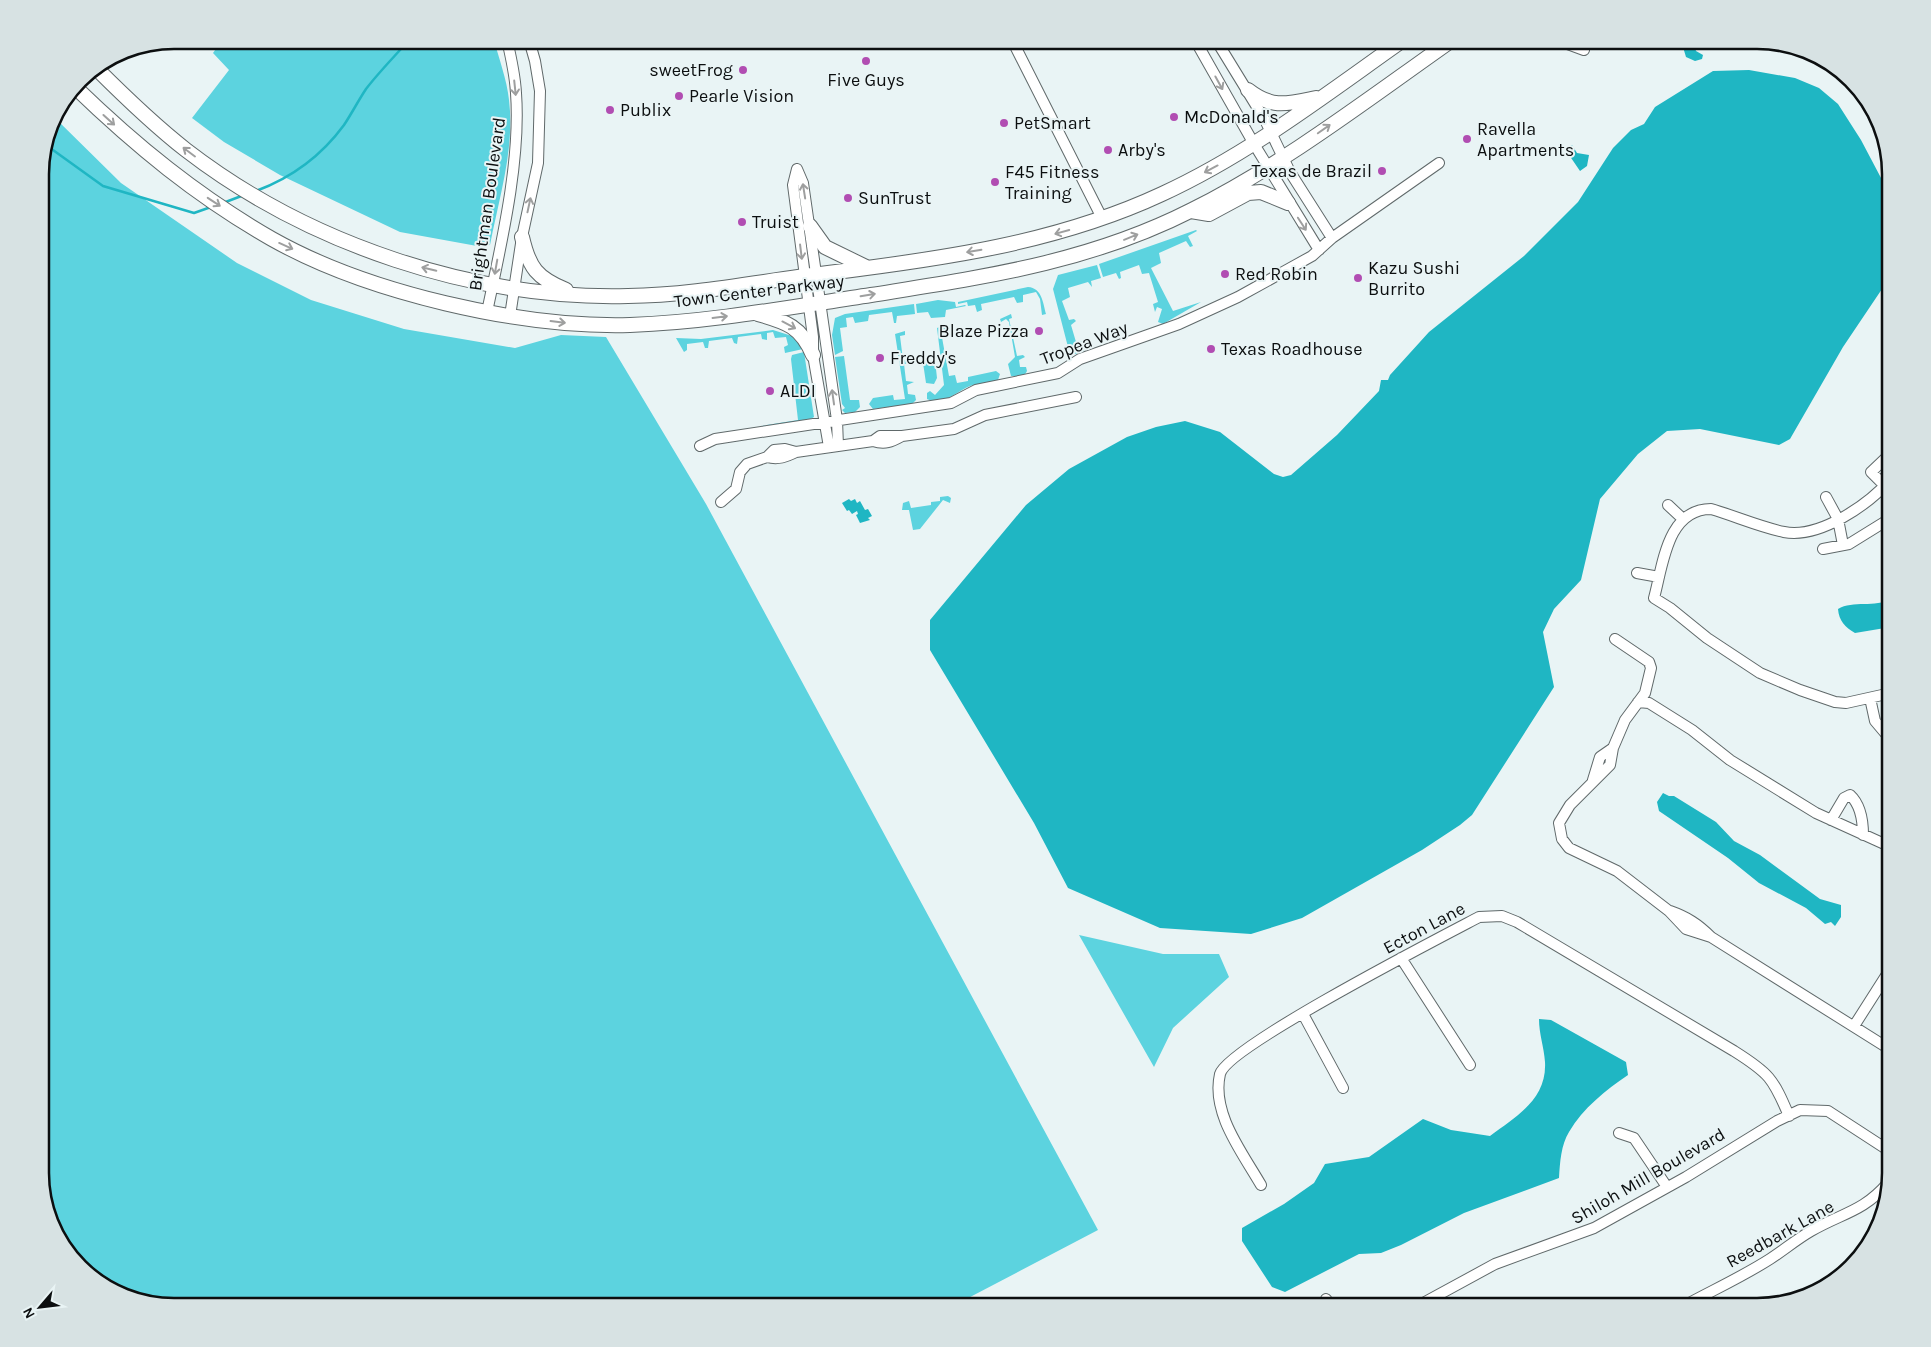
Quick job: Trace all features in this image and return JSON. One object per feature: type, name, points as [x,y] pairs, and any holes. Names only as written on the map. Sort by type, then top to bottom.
[{"type":"main road","name":"Town Center Parkway","points":[[101,73],[154,124],[229,180],[277,208],[350,244],[421,268],[493,284],[578,295],[623,296],[700,292],[1008,246],[1102,218],[1161,195],[1254,144],[1390,49]]},
{"type":"main road","name":"Town Center Parkway","points":[[80,92],[152,158],[185,183],[275,241],[374,282],[452,305],[510,316],[573,324],[629,325],[752,313],[996,276],[1082,254],[1133,236],[1191,211],[1284,156],[1439,49]]},
{"type":"main road","points":[[1248,90],[1260,99],[1286,104],[1321,97]]},
{"type":"main road","points":[[1191,211],[1209,214],[1248,193],[1261,192],[1288,203]]},
{"type":"main road","points":[[810,226],[825,247],[867,268]]},
{"type":"main road","points":[[522,237],[528,262],[535,271],[554,285],[578,295]]},
{"type":"main road","points":[[752,313],[782,321],[796,328],[807,340],[813,355]]},
{"type":"street","name":"Brightman Boulevard","points":[[487,312],[512,170],[516,126],[516,92],[509,49]]},
{"type":"street","points":[[510,316],[522,237],[538,163],[540,111],[536,65],[532,49]]},
{"type":"street","points":[[1017,49],[1102,218]]},
{"type":"street","points":[[1201,49],[1288,203],[1319,250]]},
{"type":"street","points":[[1222,49],[1272,132],[1290,172],[1332,238]]},
{"type":"street","name":"Tropea Way","points":[[700,446],[715,439],[951,403],[976,390],[1058,373],[1080,359],[1172,327],[1214,309],[1290,269],[1439,163]]},
{"type":"street","points":[[810,275],[810,226],[803,183],[797,169],[793,185],[837,420],[833,446]]},
{"type":"street","points":[[814,303],[813,355],[823,423],[833,446]]},
{"type":"street","points":[[721,502],[736,489],[742,468],[767,457],[778,458],[796,452],[873,441],[882,444],[890,443],[902,436],[954,429],[985,415],[1076,397]]},
{"type":"street","points":[[1882,462],[1871,472],[1882,478]]},
{"type":"street","points":[[1882,487],[1863,504],[1838,519],[1802,533],[1785,532],[1711,509],[1699,509],[1683,519],[1672,533],[1654,598],[1670,608],[1689,626],[1760,673],[1835,702],[1846,703],[1882,695]]},
{"type":"street","points":[[1826,497],[1838,519],[1843,545]]},
{"type":"street","points":[[1668,505],[1683,519]]},
{"type":"street","points":[[1823,549],[1843,545],[1865,536],[1882,524]]},
{"type":"street","points":[[1637,573],[1659,577]]},
{"type":"street","points":[[1615,638],[1649,662],[1651,668],[1645,693],[1625,720],[1614,748],[1610,766],[1593,780],[1570,805],[1559,823],[1562,839],[1569,848],[1617,870],[1669,911],[1685,916],[1699,925],[1711,937],[1882,1044]]},
{"type":"street","points":[[1870,698],[1875,721],[1882,729]]},
{"type":"street","points":[[1638,702],[1649,703],[1692,730],[1730,760],[1831,820],[1882,843]]},
{"type":"street","points":[[1831,820],[1844,798],[1850,795],[1855,800],[1863,820],[1862,835]]},
{"type":"street","name":"Ecton Lane","points":[[1261,1185],[1222,1112],[1217,1097],[1220,1071],[1240,1052],[1303,1014],[1479,916],[1502,916],[1510,919],[1760,1068],[1775,1084],[1789,1116]]},
{"type":"street","points":[[1401,958],[1470,1065]]},
{"type":"street","points":[[1854,1026],[1882,982]]},
{"type":"street","points":[[1303,1014],[1343,1088]]},
{"type":"street","name":"Shiloh Mill Boulevard","points":[[1433,1298],[1495,1264],[1594,1228],[1800,1110],[1828,1111],[1882,1146]]},
{"type":"street","points":[[1619,1133],[1634,1138],[1667,1187]]},
{"type":"street","name":"Reedbark Lane","points":[[1698,1298],[1770,1259],[1830,1220],[1855,1212],[1876,1198],[1881,1192]]},
{"type":"shaded area","points":[[216,49],[497,49],[507,85],[510,136],[505,173],[490,245],[477,246],[400,232],[280,175],[224,142],[192,118],[229,70],[213,53]]},
{"type":"shaded area","points":[[1684,49],[1695,49],[1703,55],[1702,59],[1695,61],[1686,57]]},
{"type":"shaded area","points":[[1749,70],[1795,78],[1819,88],[1838,104],[1861,140],[1882,180],[1882,289],[1843,347],[1790,439],[1779,445],[1700,429],[1667,431],[1638,454],[1600,499],[1581,580],[1554,609],[1543,632],[1554,687],[1472,815],[1422,850],[1302,918],[1251,934],[1160,928],[1068,888],[1034,823],[930,650],[930,620],[1026,505],[1069,469],[1127,437],[1156,427],[1185,421],[1220,432],[1274,474],[1283,477],[1291,475],[1337,435],[1379,391],[1381,380],[1388,380],[1390,375],[1429,332],[1524,256],[1578,202],[1613,148],[1631,130],[1644,124],[1655,107],[1713,71]]},
{"type":"shaded area","points":[[60,123],[121,183],[237,263],[311,300],[404,329],[515,348],[561,335],[606,337],[706,504],[1098,1230],[968,1298],[174,1298],[141,1294],[126,1289],[104,1277],[85,1262],[65,1236],[58,1221],[51,1198],[49,1181],[49,166],[53,141]]},
{"type":"shaded area","points":[[1572,145],[1577,153],[1589,155],[1587,166],[1580,171],[1565,149]]},
{"type":"shaded area","points":[[1196,230],[1188,236],[1193,246],[1190,247],[1186,241],[1159,253],[1161,263],[1151,268],[1173,311],[1201,302],[1163,324],[1158,322],[1162,309],[1157,307],[1155,312],[1153,304],[1158,302],[1149,273],[1142,274],[1139,265],[1120,272],[1121,278],[1119,279],[1116,273],[1103,277],[1099,264]]},
{"type":"shaded area","points":[[1097,265],[1101,278],[1091,281],[1092,287],[1088,282],[1068,288],[1070,297],[1062,301],[1069,320],[1074,319],[1076,321],[1071,325],[1076,342],[1082,341],[1085,347],[1083,352],[1074,354],[1068,347],[1053,289],[1058,275]]},
{"type":"shaded area","points":[[1028,287],[1033,288],[1039,293],[1046,314],[1042,315],[1040,299],[1036,292],[1023,295],[1023,302],[1017,303],[1014,297],[981,304],[982,310],[977,312],[975,305],[968,306],[967,302],[958,304],[958,302]]},
{"type":"shaded area","points":[[938,300],[955,302],[956,307],[966,306],[946,310],[945,317],[931,318],[928,312],[917,313],[916,304]]},
{"type":"shaded area","points":[[914,304],[915,314],[897,316],[896,323],[894,323],[892,312],[869,315],[868,321],[855,323],[853,317],[846,318],[847,327],[840,328],[843,351],[835,355],[832,335],[835,318],[845,314]]},
{"type":"shaded area","points":[[1011,314],[1012,318],[1009,319],[1017,356],[1023,355],[1025,357],[1019,360],[1020,367],[1026,367],[1027,371],[1024,376],[1011,376],[1008,364],[1015,357],[1009,322],[1006,319],[1001,322],[1000,319]]},
{"type":"shaded area","points":[[942,326],[947,328],[941,332],[949,376],[955,375],[957,383],[968,381],[968,377],[996,371],[1000,374],[998,380],[970,386],[944,400],[933,401],[927,399],[927,393],[930,391],[935,395],[944,385],[937,328]]},
{"type":"shaded area","points":[[773,330],[792,336],[803,349],[785,353],[784,347],[788,345],[786,337],[775,338],[773,332],[767,333],[767,340],[762,339],[761,334],[738,337],[737,344],[734,343],[732,338],[709,341],[708,348],[705,348],[703,342],[687,344],[687,350],[684,352],[676,338],[701,339]]},
{"type":"shaded area","points":[[905,331],[905,335],[900,336],[903,360],[910,360],[909,363],[904,364],[906,381],[914,382],[907,385],[908,394],[915,395],[916,400],[912,404],[873,409],[869,404],[873,398],[893,395],[894,400],[905,399],[895,334]]},
{"type":"shaded area","points":[[804,352],[814,417],[809,420],[761,426],[798,420],[791,359],[792,355]]},
{"type":"shaded area","points":[[844,356],[850,400],[859,400],[860,407],[855,412],[845,413],[842,410],[845,408],[842,404],[835,357]]},
{"type":"shaded area","points":[[922,356],[925,362],[935,360],[937,378],[934,384],[926,383]]},
{"type":"shaded area","points":[[948,496],[951,498],[950,503],[943,500],[920,529],[913,530],[909,510],[902,510],[903,503],[909,501],[911,508],[931,505],[931,502],[940,501],[940,497]]},
{"type":"shaded area","points":[[849,499],[851,501],[855,499],[857,503],[860,501],[865,510],[868,509],[872,516],[868,518],[870,520],[860,523],[856,515],[858,514],[857,511],[852,514],[849,510],[847,511],[842,503]]},
{"type":"shaded area","points":[[1882,602],[1882,628],[1855,633],[1845,626],[1841,620],[1838,609],[1844,606]]},
{"type":"shaded area","points":[[1663,793],[1674,796],[1716,822],[1734,841],[1760,855],[1820,899],[1841,905],[1841,917],[1835,926],[1831,922],[1825,924],[1806,908],[1759,883],[1728,858],[1659,811],[1657,802]]},
{"type":"shaded area","points":[[1079,935],[1163,954],[1219,954],[1229,977],[1173,1028],[1154,1067]]},
{"type":"shaded area","points":[[1539,1019],[1551,1020],[1626,1062],[1628,1075],[1596,1100],[1575,1123],[1566,1137],[1560,1160],[1559,1178],[1464,1213],[1381,1253],[1359,1254],[1285,1292],[1272,1287],[1242,1241],[1242,1228],[1284,1204],[1314,1183],[1325,1164],[1369,1157],[1423,1119],[1451,1130],[1490,1136],[1520,1114],[1536,1096],[1541,1086],[1545,1062]]},
{"type":"waterway","points":[[256,191],[269,186],[316,156],[344,125],[366,89],[401,49]]},
{"type":"waterway","points":[[52,149],[103,186],[194,213],[211,207]]},
{"type":"waterway","points":[[223,203],[244,195]]},
{"type":"place","name":"Five Guys","points":[[866,61]]},
{"type":"place","name":"sweetFrog","points":[[743,70]]},
{"type":"place","name":"Pearle Vision","points":[[679,96]]},
{"type":"place","name":"Publix","points":[[610,110]]},
{"type":"place","name":"McDonald's","points":[[1174,117]]},
{"type":"place","name":"PetSmart","points":[[1004,123]]},
{"type":"place","name":"Ravella Apartments","points":[[1467,139]]},
{"type":"place","name":"Arby's","points":[[1108,150]]},
{"type":"place","name":"Texas de Brazil","points":[[1382,171]]},
{"type":"place","name":"F45 Fitness Training","points":[[995,182]]},
{"type":"place","name":"SunTrust","points":[[848,198]]},
{"type":"place","name":"Truist","points":[[742,222]]},
{"type":"place","name":"Red Robin","points":[[1225,274]]},
{"type":"place","name":"Kazu Sushi Burrito","points":[[1358,278]]},
{"type":"place","name":"Blaze Pizza","points":[[1039,331]]},
{"type":"place","name":"Texas Roadhouse","points":[[1211,349]]},
{"type":"place","name":"Freddy's","points":[[880,358]]},
{"type":"place","name":"ALDI","points":[[770,391]]}]
